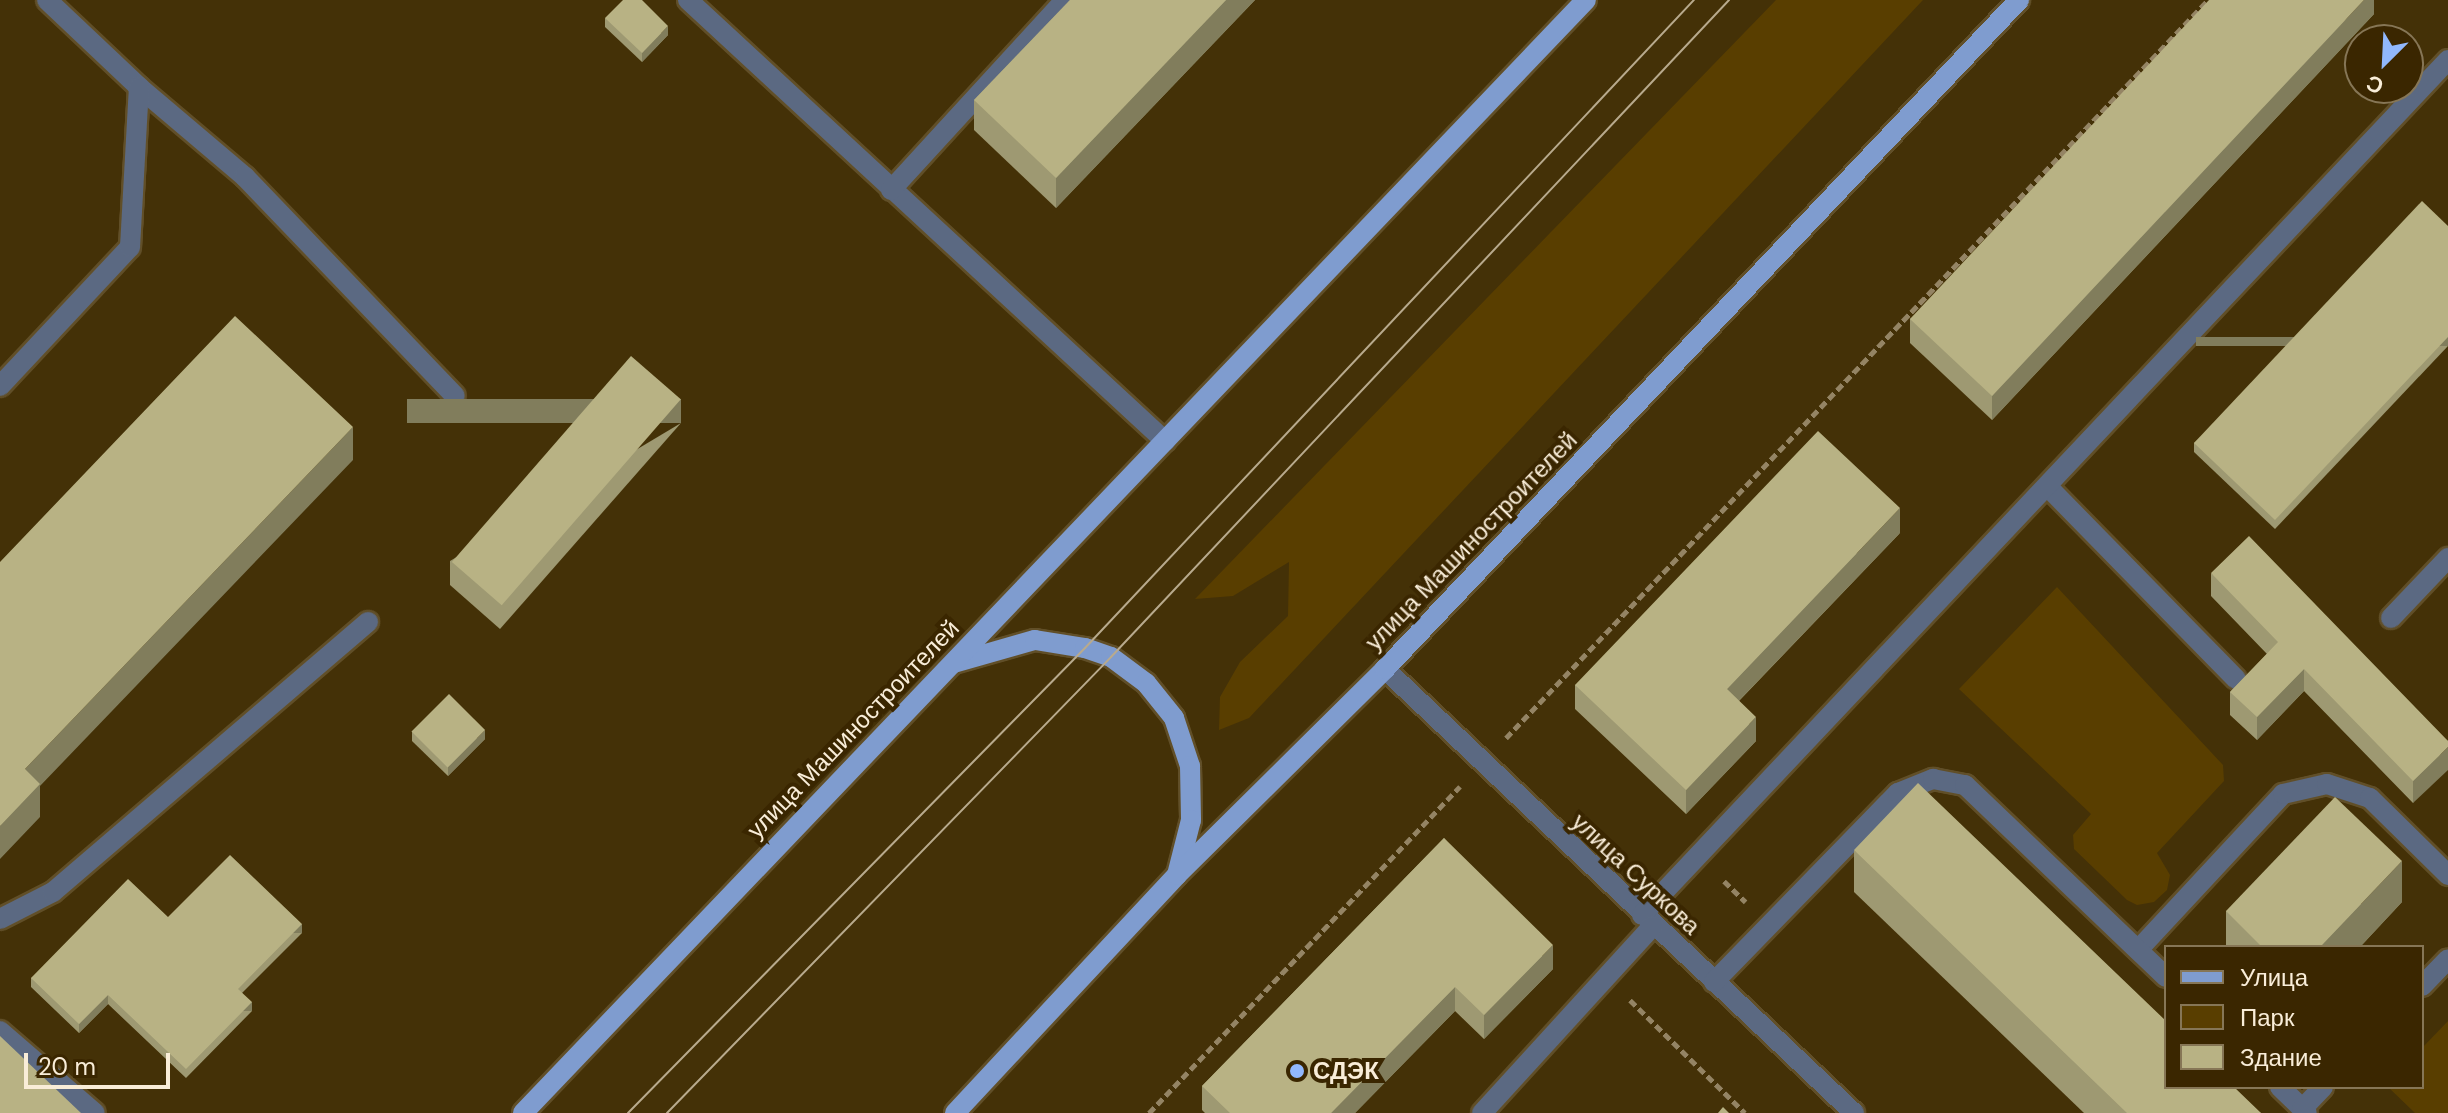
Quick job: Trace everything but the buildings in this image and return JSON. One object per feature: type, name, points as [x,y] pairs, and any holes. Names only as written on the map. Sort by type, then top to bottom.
[{"type":"main road","name":"улица Машиностроителей","points":[[523,1113],[1586,0]]},
{"type":"main road","name":"улица Машиностроителей","points":[[955,1113],[1177,875],[1385,669],[2019,0]]},
{"type":"main road","points":[[953,663],[1035,640],[1085,648],[1111,657],[1146,683],[1174,718],[1190,766],[1191,820],[1177,875]]},
{"type":"street","points":[[47,0],[139,87],[245,177],[455,396]]},
{"type":"street","points":[[688,0],[1165,441]]},
{"type":"street","points":[[891,190],[1065,0]]},
{"type":"street","points":[[1482,1113],[1606,977],[1697,856],[2448,60]]},
{"type":"street","points":[[0,386],[130,247],[139,87]]},
{"type":"street","points":[[2047,486],[2236,679]]},
{"type":"street","points":[[2391,618],[2448,558]]},
{"type":"street","points":[[0,919],[53,892],[368,622]]},
{"type":"street","name":"улица Суркова","points":[[1385,669],[1854,1113]]},
{"type":"street","points":[[1714,982],[1898,793],[1933,779],[1965,785],[2164,975]]},
{"type":"street","points":[[2138,950],[2283,794],[2327,784],[2370,798],[2448,875]]},
{"type":"street","points":[[2424,984],[2448,959]]},
{"type":"street","points":[[0,1031],[95,1113]]},
{"type":"street","points":[[2282,1089],[2305,1111],[2322,1089]]},
{"type":"path","points":[[1149,1113],[2208,0]]},
{"type":"path","points":[[1697,856],[1770,924]]},
{"type":"path","points":[[1606,977],[1745,1113]]},
{"type":"green space","points":[[1776,0],[1923,0],[1249,718],[1219,730],[1220,697],[1240,662],[1288,616],[1289,562],[1233,596],[1195,599]]},
{"type":"green space","points":[[2057,587],[2223,765],[2224,781],[2157,853],[2170,875],[2167,890],[2154,902],[2137,905],[2127,900],[2074,849],[2073,835],[2091,814],[1959,689]]},
{"type":"green space","points":[[2448,1021],[2448,1113],[2415,1113],[2390,1089],[2424,1089],[2424,1046]]},
{"type":"tram line","points":[[628,1113],[1085,648],[1694,0]]},
{"type":"tram line","points":[[667,1113],[1111,657],[1729,0]]},
{"type":"place","name":"СДЭК","points":[[1297,1071]]}]
